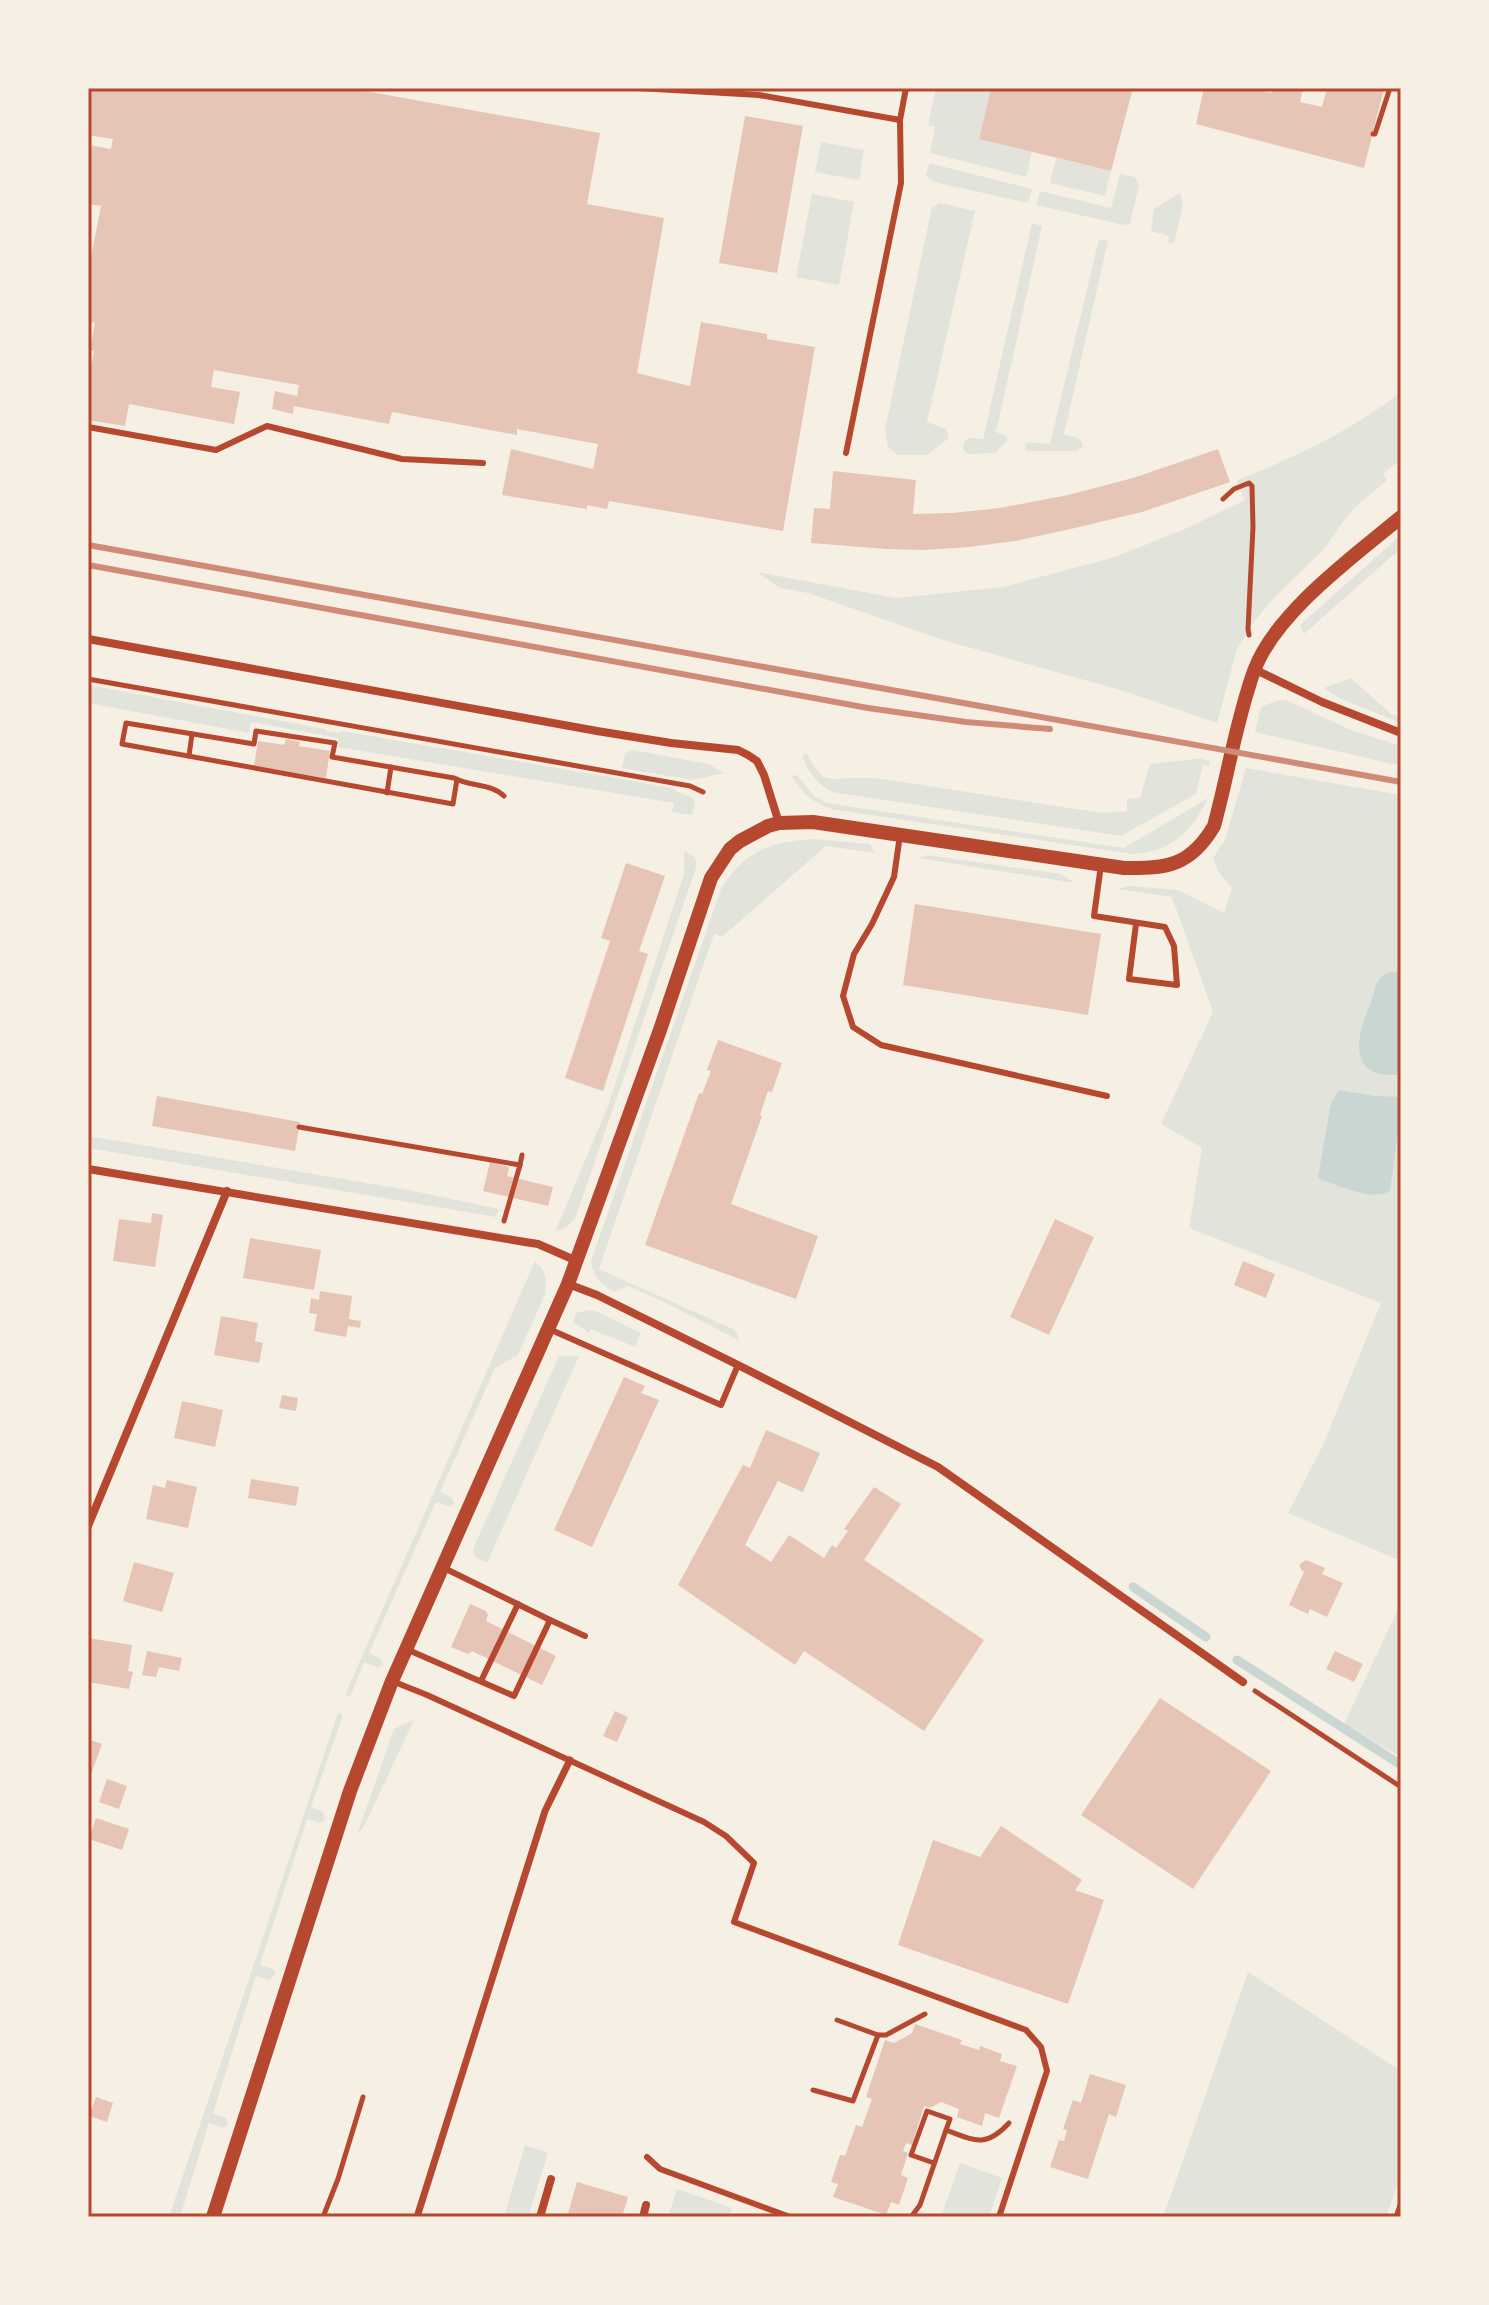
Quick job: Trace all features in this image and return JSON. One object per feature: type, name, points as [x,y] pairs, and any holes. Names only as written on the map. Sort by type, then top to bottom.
[{"type":"street","points":[[213,2217],[350,1791],[392,1681],[568,1284],[711,878],[730,849],[779,823],[813,822],[1101,865],[1147,868],[1170,864],[1195,852],[1214,826],[1254,669],[1285,620],[1341,567],[1401,517]]},
{"type":"street","points":[[88,639],[597,731],[738,750],[757,761],[779,823]]},
{"type":"street","points":[[1254,669],[1322,702],[1401,733]]},
{"type":"street","points":[[88,1169],[538,1244],[577,1261]]},
{"type":"street","points":[[88,1526],[227,1191]]},
{"type":"street","points":[[568,1284],[597,1295],[938,1467],[1243,1682]]},
{"type":"street","points":[[417,2217],[545,1811],[570,1760]]},
{"type":"street","points":[[540,2217],[551,2179]]},
{"type":"street","points":[[643,2217],[646,2205]]},
{"type":"lane","points":[[639,88],[759,95],[900,120]]},
{"type":"lane","points":[[846,453],[901,183],[900,120],[906,88]]},
{"type":"lane","points":[[88,427],[216,450],[267,426],[402,459],[483,463]]},
{"type":"lane","points":[[900,835],[894,877],[854,954],[843,996],[853,1027],[881,1045],[1107,1096]]},
{"type":"lane","points":[[1101,865],[1094,916],[1165,927],[1174,946],[1177,985],[1129,979],[1136,924]]},
{"type":"lane","points":[[549,1329],[721,1405],[738,1365]]},
{"type":"lane","points":[[443,1567],[585,1636]]},
{"type":"lane","points":[[481,1681],[518,1604]]},
{"type":"lane","points":[[406,1649],[514,1696],[550,1620]]},
{"type":"lane","points":[[392,1681],[704,1822],[726,1836],[754,1863],[734,1922],[1026,2030],[1041,2047],[1047,2071],[999,2217]]},
{"type":"lane","points":[[647,2157],[660,2169],[790,2217]]},
{"type":"path","points":[[1373,134],[1390,88]]},
{"type":"path","points":[[1223,499],[1234,489],[1249,483],[1252,486],[1250,636]]},
{"type":"path","points":[[88,679],[690,786],[703,792]]},
{"type":"path","points":[[457,779],[453,804],[122,744],[126,723],[254,744],[256,731],[335,743],[332,757],[457,779],[497,789],[504,796]]},
{"type":"path","points":[[189,756],[192,734]]},
{"type":"path","points":[[387,793],[391,767]]},
{"type":"path","points":[[299,1127],[520,1165]]},
{"type":"path","points":[[504,1222],[522,1155]]},
{"type":"path","points":[[1243,1682],[1401,1787]]},
{"type":"path","points":[[837,2020],[886,2035],[925,2014]]},
{"type":"path","points":[[813,2090],[853,2101],[878,2035]]},
{"type":"path","points":[[323,2217],[363,2097]]},
{"type":"path","points":[[911,2217],[920,2205],[950,2119],[927,2111],[911,2155],[934,2163]]},
{"type":"path","points":[[946,2130],[967,2138],[988,2140],[996,2137],[1009,2123]]},
{"type":"path","points":[[1396,2217],[1401,2202]]},
{"type":"shaded area","points":[[936,88],[991,88],[979,139],[1032,152],[1026,177],[930,153],[935,127],[928,125]]},
{"type":"shaded area","points":[[821,142],[864,150],[859,180],[815,172]]},
{"type":"shaded area","points":[[1056,158],[1111,171],[1105,196],[1050,183]]},
{"type":"shaded area","points":[[929,163],[1032,189],[1028,203],[934,182],[926,176]]},
{"type":"shaded area","points":[[1120,174],[1135,177],[1139,185],[1130,224],[1036,205],[1040,191],[1111,208]]},
{"type":"shaded area","points":[[1180,193],[1183,205],[1174,243],[1168,242],[1169,236],[1151,231],[1154,209]]},
{"type":"shaded area","points":[[812,194],[854,202],[839,285],[796,277]]},
{"type":"shaded area","points":[[940,203],[975,211],[927,422],[946,429],[949,438],[927,455],[898,455],[888,447],[885,430],[932,207]]},
{"type":"shaded area","points":[[1032,223],[1042,226],[996,432],[1005,435],[1008,440],[995,453],[968,454],[963,449],[964,442],[969,438],[983,439]]},
{"type":"shaded area","points":[[1099,239],[1108,241],[1064,434],[1080,439],[1083,446],[1077,451],[1029,451],[1025,444],[1029,442],[1050,444]]},
{"type":"shaded area","points":[[1401,392],[1401,468],[1396,463],[1383,474],[1387,480],[1354,508],[1325,548],[1253,623],[1237,649],[1217,723],[1127,692],[943,640],[808,593],[780,588],[757,572],[896,598],[1003,587],[1115,557],[1185,529],[1245,500],[1237,480],[1322,442],[1363,419]]},
{"type":"shaded area","points":[[1401,535],[1401,548],[1304,634],[1300,625]]},
{"type":"shaded area","points":[[1351,678],[1391,714],[1401,717],[1401,723],[1339,698],[1324,688]]},
{"type":"shaded area","points":[[88,685],[326,731],[342,731],[673,788],[695,801],[692,815],[672,812],[674,803],[338,747],[338,738],[251,722],[249,733],[88,703]]},
{"type":"shaded area","points":[[1286,700],[1351,730],[1401,746],[1401,766],[1255,732],[1261,707]]},
{"type":"shaded area","points":[[633,750],[708,764],[724,773],[693,780],[622,768],[625,753]]},
{"type":"shaded area","points":[[807,754],[817,771],[831,779],[883,779],[1102,813],[1127,811],[1127,799],[1140,798],[1150,764],[1204,758],[1210,761],[1209,766],[1203,765],[1196,794],[1121,836],[832,792],[810,772],[802,755]]},
{"type":"shaded area","points":[[1246,768],[1401,795],[1401,1561],[1288,1513],[1322,1447],[1381,1303],[1189,1228],[1202,1148],[1161,1124],[1213,1012],[1172,897],[1117,889],[1130,886],[1178,890],[1224,913],[1232,888],[1218,871],[1213,858],[1225,840]]},
{"type":"shaded area","points":[[797,775],[813,795],[827,803],[1124,848],[1208,798],[1195,821],[1179,838],[1158,849],[1132,854],[831,809],[803,792],[792,776]]},
{"type":"shaded area","points":[[814,839],[870,844],[875,853],[826,846],[722,937],[714,934],[599,1269],[735,1330],[740,1341],[628,1286],[615,1292],[598,1280],[591,1261],[721,889],[739,865],[760,850]]},
{"type":"shaded area","points":[[684,852],[694,857],[696,868],[575,1219],[555,1232],[608,1106],[684,874]]},
{"type":"shaded area","points":[[927,855],[1061,874],[1075,883],[918,858]]},
{"type":"shaded area","points":[[1401,971],[1401,1075],[1381,1074],[1373,1072],[1363,1063],[1360,1036],[1381,977]]},
{"type":"shaded area","points":[[1339,1090],[1401,1097],[1401,1131],[1397,1138],[1390,1191],[1366,1194],[1318,1177],[1331,1103]]},
{"type":"shaded area","points":[[88,1136],[414,1191],[499,1209],[496,1217],[88,1148]]},
{"type":"shaded area","points":[[535,1261],[546,1279],[545,1294],[518,1355],[495,1368],[440,1492],[452,1498],[454,1504],[450,1507],[436,1502],[369,1653],[381,1659],[383,1664],[378,1668],[364,1662],[350,1697],[345,1695]]},
{"type":"shaded area","points":[[589,1310],[641,1333],[635,1347],[591,1329],[589,1333],[573,1322],[576,1313]]},
{"type":"shaded area","points":[[559,1356],[579,1356],[487,1563],[475,1557],[473,1549]]},
{"type":"shaded area","points":[[1401,1603],[1401,1757],[1344,1724]]},
{"type":"shaded area","points":[[338,1713],[343,1715],[311,1807],[323,1812],[325,1820],[320,1823],[307,1819],[260,1965],[273,1969],[275,1974],[269,1980],[256,1976],[213,2113],[226,2118],[228,2124],[224,2128],[209,2123],[180,2217],[169,2217]]},
{"type":"shaded area","points":[[414,1720],[365,1824],[357,1835],[394,1729]]},
{"type":"shaded area","points":[[1248,1972],[1401,2071],[1401,2175],[1386,2217],[1164,2215]]},
{"type":"shaded area","points":[[525,2145],[548,2153],[528,2217],[504,2217]]},
{"type":"shaded area","points":[[960,2163],[1002,2178],[989,2217],[941,2217]]},
{"type":"shaded area","points":[[677,2189],[732,2208],[729,2217],[668,2217]]},
{"type":"building","points":[[88,88],[348,88],[600,133],[587,204],[664,218],[637,373],[690,386],[701,322],[767,334],[767,339],[815,347],[783,531],[609,501],[607,509],[587,505],[587,509],[502,495],[511,449],[593,469],[598,444],[517,429],[517,435],[392,412],[389,424],[294,406],[293,414],[272,409],[275,391],[297,396],[299,385],[214,370],[211,387],[240,392],[234,424],[129,404],[125,426],[88,420],[88,383],[94,351],[90,350],[95,323],[88,321],[88,256],[91,257],[101,206],[88,204],[88,145],[111,149],[113,139],[88,135]]},
{"type":"building","points":[[991,88],[1133,88],[1111,171],[979,139]]},
{"type":"building","points":[[1204,88],[1249,88],[1271,93],[1273,88],[1303,88],[1300,102],[1322,107],[1327,88],[1384,88],[1364,168],[1196,124]]},
{"type":"building","points":[[745,116],[803,126],[777,273],[719,263]]},
{"type":"building","points":[[1218,449],[1230,482],[1142,512],[1075,528],[1015,541],[925,550],[811,543],[814,508],[830,509],[833,471],[916,480],[913,514],[952,513],[1000,508],[1068,495],[1133,478]]},
{"type":"building","points":[[286,739],[300,742],[299,746],[330,751],[326,778],[254,766],[258,741],[284,745]]},
{"type":"building","points":[[626,863],[665,876],[639,951],[648,954],[603,1091],[565,1078],[610,941],[601,938]]},
{"type":"building","points":[[915,904],[1101,934],[1088,1015],[903,985]]},
{"type":"building","points":[[718,1040],[782,1063],[772,1092],[768,1091],[731,1204],[818,1236],[796,1299],[645,1245],[699,1093],[702,1094],[711,1071],[707,1070]]},
{"type":"building","points":[[157,1096],[300,1122],[295,1151],[152,1126]]},
{"type":"building","points":[[490,1162],[509,1167],[507,1176],[553,1187],[548,1206],[483,1191]]},
{"type":"building","points":[[152,1213],[163,1215],[155,1267],[113,1261],[119,1219],[151,1223]]},
{"type":"building","points":[[1055,1219],[1094,1237],[1049,1335],[1010,1317]]},
{"type":"building","points":[[250,1238],[321,1250],[314,1290],[243,1278]]},
{"type":"building","points":[[1243,1261],[1275,1274],[1266,1298],[1234,1285]]},
{"type":"building","points":[[320,1291],[352,1296],[349,1319],[361,1321],[360,1328],[348,1326],[346,1337],[314,1331],[317,1314],[309,1313],[311,1298],[319,1300]]},
{"type":"building","points":[[221,1316],[258,1323],[255,1341],[263,1343],[259,1363],[214,1355]]},
{"type":"building","points":[[624,1377],[645,1386],[641,1393],[659,1400],[592,1547],[554,1530]]},
{"type":"building","points":[[282,1395],[298,1398],[296,1411],[279,1408]]},
{"type":"building","points":[[182,1401],[223,1410],[215,1447],[174,1438]]},
{"type":"building","points":[[766,1430],[820,1453],[803,1492],[778,1481],[745,1545],[771,1562],[789,1535],[824,1558],[832,1545],[836,1548],[848,1531],[844,1529],[874,1487],[901,1504],[864,1560],[984,1640],[924,1731],[804,1651],[795,1665],[678,1585],[743,1465],[750,1468]]},
{"type":"building","points":[[251,1479],[299,1487],[296,1506],[248,1498]]},
{"type":"building","points":[[167,1480],[197,1487],[188,1528],[146,1519],[153,1485],[165,1488]]},
{"type":"building","points":[[1306,1560],[1325,1568],[1322,1574],[1343,1583],[1327,1617],[1310,1609],[1308,1614],[1289,1605],[1304,1572],[1300,1564]]},
{"type":"building","points":[[134,1562],[174,1573],[162,1612],[123,1601]]},
{"type":"building","points":[[470,1604],[486,1611],[486,1621],[556,1656],[542,1685],[472,1651],[468,1654],[451,1647]]},
{"type":"building","points":[[88,1638],[132,1645],[128,1671],[133,1672],[129,1689],[88,1682]]},
{"type":"building","points":[[147,1651],[182,1658],[179,1671],[159,1667],[156,1677],[142,1675]]},
{"type":"building","points":[[1335,1651],[1363,1664],[1354,1682],[1326,1669]]},
{"type":"building","points":[[1160,1698],[1271,1771],[1193,1889],[1081,1815]]},
{"type":"building","points":[[615,1711],[628,1717],[617,1742],[603,1736]]},
{"type":"building","points":[[88,1739],[102,1744],[88,1783]]},
{"type":"building","points":[[107,1779],[127,1786],[119,1809],[99,1802]]},
{"type":"building","points":[[96,1818],[129,1829],[122,1850],[89,1839]]},
{"type":"building","points":[[1001,1826],[1082,1880],[1075,1890],[1104,1900],[1068,2004],[898,1945],[933,1840],[980,1857]]},
{"type":"building","points":[[915,2024],[962,2040],[960,2044],[979,2050],[980,2046],[1002,2054],[1000,2061],[1017,2066],[999,2118],[985,2113],[982,2126],[957,2117],[959,2109],[941,2102],[930,2108],[924,2106],[912,2145],[906,2143],[903,2151],[908,2153],[901,2175],[908,2178],[899,2205],[891,2202],[886,2215],[833,2197],[838,2184],[831,2182],[840,2155],[845,2156],[856,2125],[862,2127],[872,2099],[866,2097],[885,2040],[894,2043],[912,2033]]},
{"type":"building","points":[[1090,2074],[1126,2085],[1116,2117],[1109,2114],[1088,2179],[1050,2167],[1059,2140],[1064,2141],[1067,2130],[1063,2129],[1073,2100],[1081,2103]]},
{"type":"building","points":[[96,2097],[113,2103],[107,2122],[89,2116]]},
{"type":"building","points":[[577,2182],[628,2197],[622,2217],[567,2217]]},
{"type":"waterway","points":[[1133,1587],[1206,1637]]},
{"type":"waterway","points":[[1237,1660],[1401,1765]]},
{"type":"railway","points":[[88,545],[1401,782]]},
{"type":"railway","points":[[88,565],[868,708],[966,722],[1050,729]]}]
